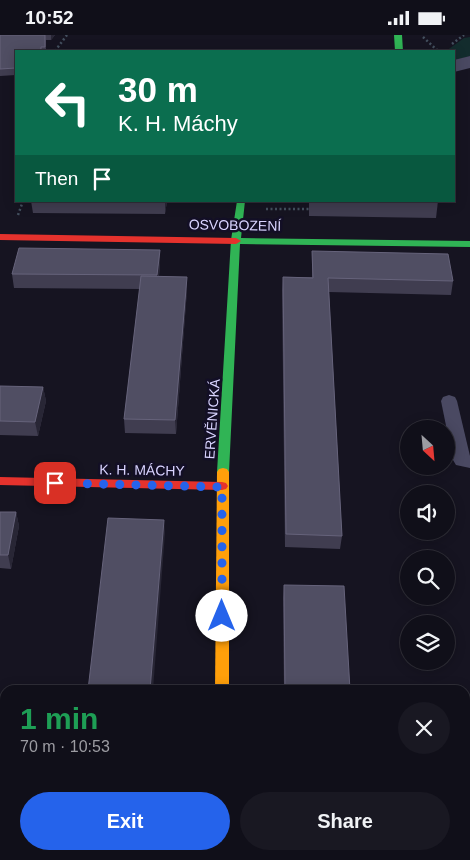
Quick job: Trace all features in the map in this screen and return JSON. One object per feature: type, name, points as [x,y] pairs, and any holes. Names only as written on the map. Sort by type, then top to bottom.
[{"type":"street","points":[[398,35],[399,50]]},
{"type":"street","points":[[455,66],[470,62]]},
{"type":"street","name":"ERVĚNICKÁ","points":[[222,685],[222,487],[236,240],[241,202]]},
{"type":"street","name":"OSVOBOZENÍ","points":[[0,237],[470,244]]},
{"type":"street","name":"K. H. MÁCHY","points":[[0,481],[222,487]]},
{"type":"lane","points":[[449,401],[462,459],[470,462]]},
{"type":"path","points":[[56,50],[67,35]]},
{"type":"path","points":[[421,35],[437,50]]},
{"type":"path","points":[[257,209],[309,209]]},
{"type":"green space","points":[[470,37],[470,56],[455,61],[455,50],[447,50],[464,38]]},
{"type":"building","points":[[0,35],[45,35],[45,47],[41,47],[41,50],[15,50],[15,68],[0,69]]},
{"type":"building","points":[[19,248],[160,250],[157,275],[12,274]]},
{"type":"building","points":[[312,251],[448,254],[453,281],[328,278],[342,536],[286,534],[283,277],[313,278]]},
{"type":"building","points":[[141,276],[187,277],[175,420],[124,419]]},
{"type":"building","points":[[0,386],[43,387],[35,422],[0,421]]},
{"type":"building","points":[[0,512],[16,512],[8,555],[0,555]]},
{"type":"building","points":[[108,518],[164,520],[150,685],[89,685]]},
{"type":"building","points":[[284,585],[344,586],[350,685],[285,685]]},
{"type":"traffic: fast","points":[[398,35],[399,50]]},
{"type":"traffic: fast","points":[[223,472],[236,240],[241,202]]},
{"type":"traffic: fast","points":[[236,241],[470,244]]},
{"type":"traffic: slow","points":[[222,685],[223,472]]},
{"type":"traffic: jam","points":[[0,237],[236,241]]},
{"type":"traffic: jam","points":[[0,481],[222,486]]},
{"type":"route","points":[[55,483],[222,487],[222,616]]}]
